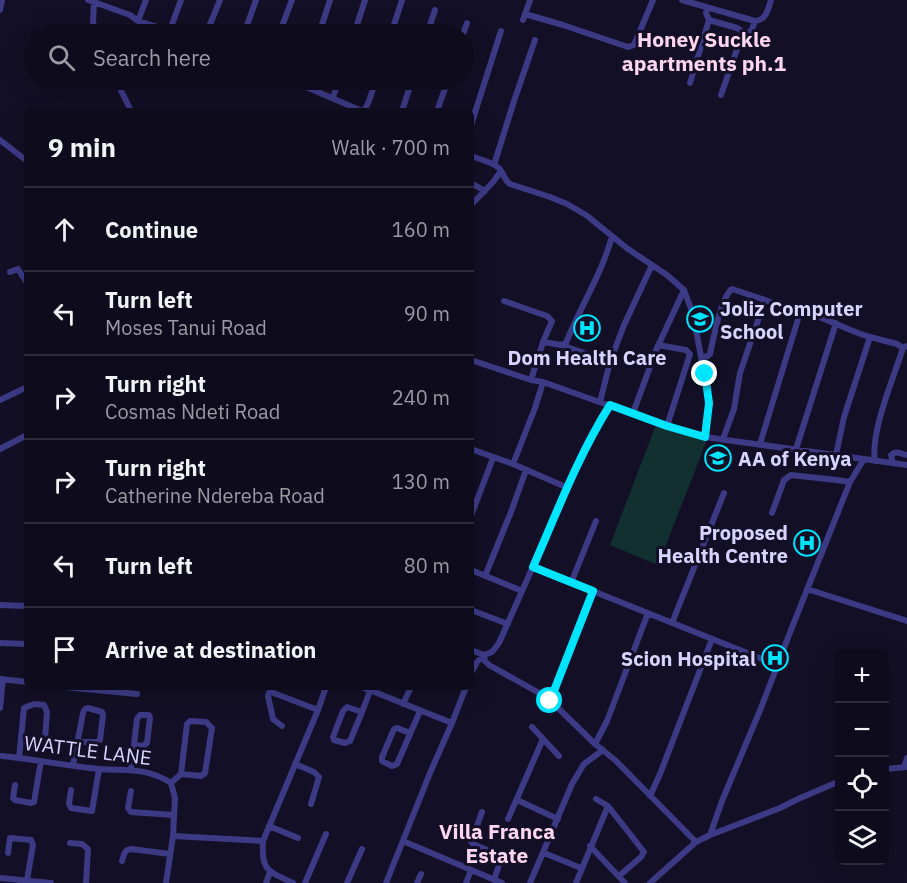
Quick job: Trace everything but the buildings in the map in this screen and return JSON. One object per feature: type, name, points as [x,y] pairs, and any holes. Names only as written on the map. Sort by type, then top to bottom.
[{"type":"street","points":[[0,10],[2,0]]},
{"type":"street","points":[[138,21],[146,0]]},
{"type":"street","points":[[172,24],[181,0]]},
{"type":"street","points":[[210,24],[220,0]]},
{"type":"street","points":[[248,24],[256,0]]},
{"type":"street","points":[[283,24],[292,0]]},
{"type":"street","points":[[322,24],[330,0]]},
{"type":"street","points":[[357,24],[365,0]]},
{"type":"street","points":[[394,24],[402,0]]},
{"type":"street","points":[[530,0],[524,17],[562,25],[628,47],[633,45],[653,0]]},
{"type":"street","points":[[682,0],[755,21],[764,18],[771,0]]},
{"type":"street","points":[[94,24],[91,1],[106,3],[148,24]]},
{"type":"street","points":[[690,83],[709,21],[707,8]]},
{"type":"street","points":[[430,24],[435,10]]},
{"type":"street","points":[[709,21],[737,28],[743,32],[750,32],[755,21]]},
{"type":"street","points":[[474,115],[501,31]]},
{"type":"street","points":[[721,95],[743,32]]},
{"type":"street","points":[[494,165],[535,40]]},
{"type":"street","points":[[121,90],[130,108]]},
{"type":"street","points":[[319,90],[357,108]]},
{"type":"street","points":[[333,97],[335,90]]},
{"type":"street","points":[[365,108],[372,90]]},
{"type":"street","points":[[403,108],[409,90]]},
{"type":"street","points":[[438,108],[444,90]]},
{"type":"street","points":[[0,142],[24,159]]},
{"type":"street","points":[[474,157],[494,165],[501,171],[504,180],[510,184],[550,197],[586,215],[684,290],[693,314],[707,385],[709,403],[705,437]]},
{"type":"street","points":[[474,202],[501,171]]},
{"type":"street","points":[[474,185],[485,191]]},
{"type":"street","points":[[561,345],[566,343],[612,236]]},
{"type":"street","points":[[600,402],[610,362],[624,325],[652,265]]},
{"type":"street","points":[[10,272],[18,269],[24,278]]},
{"type":"street","points":[[701,357],[710,354],[726,295],[732,289],[836,323],[855,333],[905,347],[879,421],[874,444],[874,461]]},
{"type":"street","points":[[633,413],[658,345],[684,290]]},
{"type":"street","points":[[723,439],[734,409],[740,372],[765,300]]},
{"type":"street","points":[[504,301],[547,316],[552,321],[531,380]]},
{"type":"street","points":[[760,444],[801,313]]},
{"type":"street","points":[[796,449],[836,323]]},
{"type":"street","points":[[836,456],[844,417],[870,337]]},
{"type":"street","points":[[543,342],[561,345],[610,362]]},
{"type":"street","points":[[658,345],[686,350],[690,354],[667,426]]},
{"type":"street","points":[[474,361],[705,437],[907,465]]},
{"type":"street","points":[[513,464],[543,382]]},
{"type":"street","points":[[0,400],[24,388]]},
{"type":"street","points":[[474,668],[484,655],[496,648],[597,426],[610,405]]},
{"type":"street","points":[[0,448],[24,436]]},
{"type":"street","points":[[474,450],[568,488]]},
{"type":"street","points":[[893,463],[891,455],[898,452],[907,454]]},
{"type":"street","points":[[474,508],[492,458]]},
{"type":"street","points":[[710,835],[850,483],[864,459]]},
{"type":"street","points":[[485,576],[526,470]]},
{"type":"street","points":[[772,513],[784,480],[791,475],[850,483]]},
{"type":"street","points":[[672,623],[724,493]]},
{"type":"street","points":[[571,582],[596,521]]},
{"type":"street","points":[[533,567],[777,665]]},
{"type":"street","points":[[474,571],[522,591]]},
{"type":"street","points":[[807,589],[907,621]]},
{"type":"street","points":[[550,701],[593,591]]},
{"type":"street","points":[[0,605],[24,606]]},
{"type":"street","points":[[474,611],[508,624]]},
{"type":"street","points":[[595,744],[607,721],[648,613]]},
{"type":"street","points":[[650,795],[712,639]]},
{"type":"street","points":[[0,643],[24,644]]},
{"type":"street","points":[[474,651],[484,655]]},
{"type":"street","points":[[484,655],[489,665],[550,701],[615,760],[696,842]]},
{"type":"street","points":[[0,708],[1,679],[24,682]]},
{"type":"street","points":[[96,690],[137,694]]},
{"type":"street","points":[[292,883],[266,868],[262,857],[263,841],[325,690]]},
{"type":"street","points":[[404,704],[410,690]]},
{"type":"street","points":[[387,883],[465,690]]},
{"type":"street","points":[[362,712],[349,707],[345,708],[333,739],[348,742],[362,712],[370,691],[452,723]]},
{"type":"street","points":[[280,725],[273,719],[268,696],[270,692],[318,710]]},
{"type":"street","points":[[19,758],[24,708],[34,704],[44,705],[47,712],[45,739]]},
{"type":"street","points":[[73,765],[78,741],[85,709],[102,712],[100,740],[97,742],[78,741]]},
{"type":"street","points":[[410,733],[398,728],[394,729],[382,761],[392,766],[397,764],[420,711]]},
{"type":"street","points":[[131,770],[138,717],[149,715],[147,743],[144,746],[135,745]]},
{"type":"street","points":[[171,783],[181,774],[188,722],[190,720],[206,722],[212,728],[204,774],[198,776],[181,774]]},
{"type":"street","points":[[532,727],[559,756]]},
{"type":"street","points":[[508,819],[543,739]]},
{"type":"street","points":[[530,883],[572,784],[584,764],[603,750]]},
{"type":"street","name":"WATTLE LANE","points":[[2,756],[99,769],[147,772],[171,783],[175,798],[173,836],[166,883]]},
{"type":"street","points":[[889,769],[906,767],[907,758]]},
{"type":"street","points":[[15,785],[13,798],[15,800],[34,802],[41,761]]},
{"type":"street","points":[[295,764],[314,772],[319,777],[311,804]]},
{"type":"street","points":[[71,790],[69,804],[71,808],[92,811],[99,769]]},
{"type":"street","points":[[650,883],[696,842],[835,783]]},
{"type":"street","points":[[131,791],[128,808],[131,812],[173,815]]},
{"type":"street","points":[[596,799],[608,806],[644,852],[619,876]]},
{"type":"street","points":[[517,800],[558,819]]},
{"type":"street","points":[[576,883],[608,806]]},
{"type":"street","points":[[482,812],[471,842],[501,856],[494,880]]},
{"type":"street","points":[[269,826],[298,838]]},
{"type":"street","points":[[305,883],[326,834]]},
{"type":"street","points":[[173,836],[263,841]]},
{"type":"street","points":[[8,853],[10,838],[31,840],[33,845],[27,880]]},
{"type":"street","points":[[403,842],[502,883]]},
{"type":"street","points":[[70,843],[82,844],[88,849],[86,883]]},
{"type":"street","points":[[590,846],[625,883]]},
{"type":"street","points":[[122,861],[124,853],[131,849],[170,854]]},
{"type":"street","points":[[347,883],[362,849]]},
{"type":"street","points":[[544,853],[581,868]]},
{"type":"street","points":[[466,883],[471,870]]},
{"type":"street","points":[[266,883],[270,872]]},
{"type":"street","points":[[417,883],[421,874]]},
{"type":"street","points":[[2,880],[51,883]]},
{"type":"green space","points":[[656,425],[707,440],[658,565],[610,545]]},
{"type":"place","name":"Joliz Computer School","points":[[700,319]]},
{"type":"place","name":"Dom Health Care","points":[[587,328]]},
{"type":"place","name":"AA of Kenya","points":[[718,458]]},
{"type":"place","name":"Proposed Health Centre","points":[[807,543]]},
{"type":"place","name":"Scion Hospital","points":[[775,658]]},
{"type":"district","name":"Honey Suckle apartments ph.1","points":[[704,51]]},
{"type":"district","name":"Villa Franca Estate","points":[[497,843]]},
{"type":"route","points":[[550,701],[593,591],[533,567],[586,447],[610,405],[705,437],[709,403],[705,374]]}]
